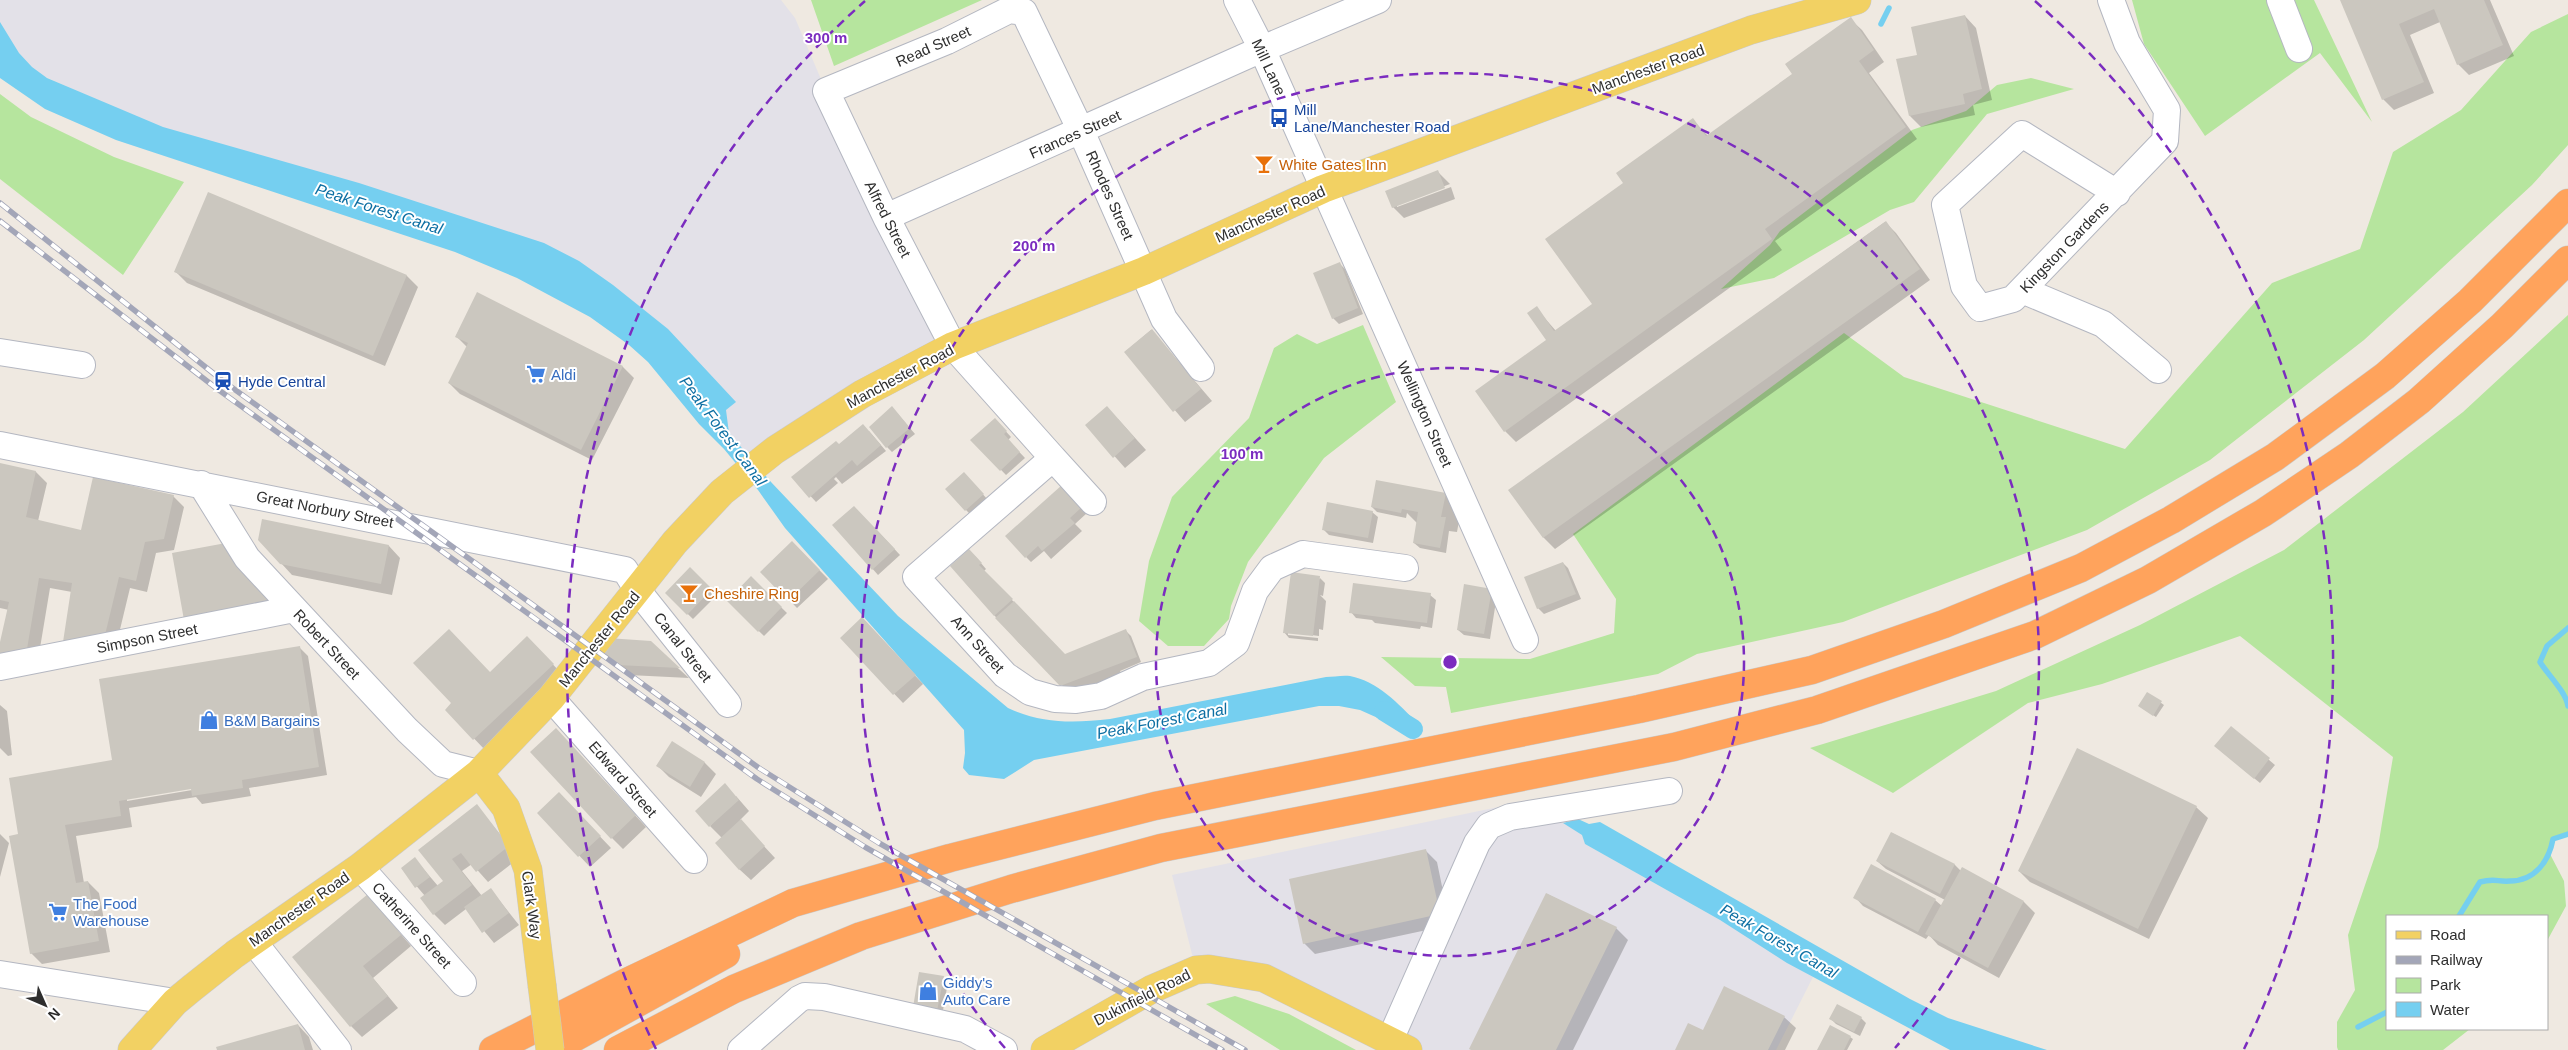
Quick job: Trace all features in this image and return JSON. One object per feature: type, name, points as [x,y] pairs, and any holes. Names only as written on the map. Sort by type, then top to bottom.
[{"type":"highway","points":[[493,1050],[627,982],[794,903],[950,858],[1156,806],[1639,709],[1812,670],[1944,624],[2081,568],[2171,520],[2275,457],[2385,376],[2470,302],[2568,203]]},
{"type":"highway","points":[[618,1050],[734,988],[861,936],[1011,889],[1161,848],[1693,742],[1817,710],[2035,635],[2148,580],[2263,514],[2349,455],[2419,401],[2502,326],[2568,260]]},
{"type":"highway","points":[[551,1050],[764,934],[950,858]]},
{"type":"highway","points":[[640,1050],[734,988]]},
{"type":"main road","name":"Manchester Road","points":[[132,1050],[153,1037],[175,1002],[253,941],[360,867],[479,773],[551,698],[638,591],[675,542],[722,492],[775,450],[862,394],[954,346],[1144,271],[1323,189],[1751,30],[1856,0]]},
{"type":"main road","name":"Clark Way","points":[[479,773],[506,808],[528,870],[551,1050]]},
{"type":"main road","name":"Dukinfield Road","points":[[1045,1050],[1174,978],[1196,970],[1210,968],[1264,978],[1399,1045]]},
{"type":"street","name":"Mill Lane","points":[[1237,0],[1262,49],[1323,189]]},
{"type":"street","name":"Frances Street","points":[[886,217],[1262,49],[1378,0]]},
{"type":"street","name":"Kingston Gardens","points":[[2111,0],[2127,43],[2167,110],[2165,140],[2117,193],[2012,299],[1980,308],[1964,286],[1945,205],[2022,134],[2117,193]]},
{"type":"street","points":[[2280,0],[2299,49]]},
{"type":"street","name":"Read Street","points":[[826,91],[947,41],[1009,10],[1030,6]]},
{"type":"street","name":"Rhodes Street","points":[[1030,6],[1081,131],[1164,319],[1201,368]]},
{"type":"street","name":"Alfred Street","points":[[826,91],[886,217],[954,346]]},
{"type":"street","name":"Wellington Street","points":[[1323,189],[1525,640]]},
{"type":"street","points":[[2022,290],[2103,324],[2158,370]]},
{"type":"street","points":[[954,346],[1093,502]]},
{"type":"street","points":[[1,356],[82,365]]},
{"type":"street","name":"Great Norbury Street","points":[[0,445],[625,570],[638,591]]},
{"type":"street","name":"Ann Street","points":[[1053,458],[916,577],[1005,675],[1030,692],[1055,699],[1076,700],[1101,696],[1143,677],[1209,663],[1236,642],[1255,590],[1272,568],[1303,554],[1405,568]]},
{"type":"street","name":"Robert Street","points":[[201,484],[247,558],[407,730],[443,764],[479,773]]},
{"type":"street","name":"Canal Street","points":[[638,591],[728,704]]},
{"type":"street","name":"Simpson Street","points":[[0,667],[294,609]]},
{"type":"street","name":"Edward Street","points":[[551,698],[694,860]]},
{"type":"street","points":[[1399,1045],[1477,843],[1489,826],[1510,817],[1669,791]]},
{"type":"street","name":"Catherine Street","points":[[360,867],[463,983]]},
{"type":"street","points":[[253,941],[338,1050]]},
{"type":"street","points":[[0,974],[175,1002]]},
{"type":"street","points":[[742,1050],[793,1004],[805,996],[834,999],[964,1029],[1004,1050]]},
{"type":"shaded area","points":[[0,0],[781,0],[795,18],[826,91],[886,217],[935,343],[747,466],[618,318],[250,167],[0,57]]},
{"type":"shaded area","points":[[1532,800],[1582,835],[1585,844],[1720,920],[1813,977],[1776,1050],[1408,1050],[1314,1001],[1196,970],[1172,875]]},
{"type":"green space","points":[[811,0],[982,0],[834,66]]},
{"type":"green space","points":[[2132,0],[2314,0],[2372,122],[2320,53],[2205,136],[2144,44]]},
{"type":"green space","points":[[2568,14],[2568,145],[2532,185],[2364,340],[2210,460],[2087,530],[1843,622],[1697,654],[1658,674],[1451,713],[1446,687],[1415,686],[1381,657],[1530,659],[1614,633],[1616,599],[1573,534],[1844,333],[1904,377],[2125,449],[2272,283],[2360,249],[2393,152],[2461,110],[2531,32]]},
{"type":"green space","points":[[2031,78],[2074,89],[1987,114],[1914,202],[1890,210],[1774,278],[1721,289],[1770,245],[1780,231],[1912,130],[1966,111],[1997,85]]},
{"type":"green space","points":[[0,94],[31,117],[114,157],[184,182],[123,275],[0,179]]},
{"type":"green space","points":[[2568,315],[2568,834],[2553,839],[2550,854],[2564,881],[2566,906],[2548,939],[2548,915],[2386,915],[2386,1030],[2469,1030],[2443,1050],[2338,1050],[2337,1022],[2355,990],[2348,935],[2378,847],[2393,757],[2240,636],[2102,684],[2028,703],[1893,793],[1810,748],[1996,691],[2140,625],[2284,550],[2463,412]]},
{"type":"green space","points":[[1363,325],[1396,402],[1324,458],[1248,562],[1231,606],[1229,619],[1204,646],[1168,646],[1139,621],[1149,561],[1172,497],[1249,418],[1274,348],[1297,334],[1317,344]]},
{"type":"green space","points":[[1235,996],[1289,1014],[1356,1050],[1280,1050],[1206,1004]]},
{"type":"water","points":[[0,22],[19,53],[32,67],[47,78],[163,127],[359,183],[544,243],[579,261],[613,285],[668,329],[736,402],[726,410],[729,433],[771,482],[898,616],[1008,708],[1046,720],[1110,719],[1326,677],[1350,676],[1369,683],[1387,694],[1417,723],[1398,727],[1360,710],[1339,706],[1319,706],[1034,760],[1004,779],[969,775],[963,768],[965,753],[964,730],[785,528],[758,490],[724,449],[699,424],[648,362],[629,345],[590,317],[517,278],[455,252],[116,140],[45,109],[0,78]]},
{"type":"water","points":[[1578,819],[1589,824],[1600,822],[1910,999],[1948,1018],[2047,1050],[1950,1050],[1787,963],[1720,920],[1585,844],[1582,835],[1563,823]]},
{"type":"building","points":[[2340,0],[2484,0],[2503,45],[2457,65],[2434,9],[2399,24],[2424,82],[2382,100]]},
{"type":"building","points":[[1965,15],[1982,89],[1963,94],[1965,104],[1909,116],[1896,59],[1917,55],[1911,27]]},
{"type":"building","points":[[1851,17],[1874,50],[1859,61],[1906,127],[1765,229],[1772,239],[1504,432],[1475,391],[1546,340],[1527,313],[1537,306],[1554,331],[1592,304],[1545,239],[1623,183],[1616,173],[1693,118],[1706,136],[1792,74],[1785,64]]},
{"type":"building","points":[[1438,170],[1445,188],[1392,208],[1385,191]]},
{"type":"building","points":[[208,192],[407,275],[373,356],[174,272]]},
{"type":"building","points":[[1886,221],[1920,269],[1543,538],[1508,490]]},
{"type":"building","points":[[1340,262],[1358,308],[1332,319],[1313,273]]},
{"type":"building","name":"Aldi","points":[[477,292],[623,366],[581,450],[448,383],[468,343],[455,337]]},
{"type":"building","points":[[1152,329],[1201,389],[1173,412],[1124,352]]},
{"type":"building","points":[[892,406],[910,428],[886,448],[869,427]]},
{"type":"building","points":[[1107,406],[1135,438],[1113,458],[1085,425]]},
{"type":"building","points":[[995,418],[1007,431],[1004,434],[1020,452],[1000,471],[970,440]]},
{"type":"building","points":[[863,424],[881,445],[857,466],[852,460],[809,498],[791,477],[836,441],[839,444]]},
{"type":"building","points":[[0,463],[36,471],[26,517],[81,530],[93,477],[174,495],[164,539],[145,542],[136,581],[119,577],[105,635],[63,642],[72,583],[39,578],[27,649],[0,654],[0,642],[9,602],[0,600]]},
{"type":"building","points":[[964,472],[984,494],[965,511],[945,489]]},
{"type":"building","points":[[1376,480],[1446,493],[1441,517],[1446,517],[1440,548],[1413,543],[1418,512],[1402,509],[1401,513],[1371,507]]},
{"type":"building","points":[[1062,485],[1082,507],[1070,518],[1075,523],[1042,551],[1038,546],[1025,558],[1005,536]]},
{"type":"building","points":[[1327,502],[1373,511],[1368,538],[1322,530]]},
{"type":"building","points":[[854,506],[895,549],[872,570],[832,525]]},
{"type":"building","points":[[262,519],[389,545],[381,584],[280,564],[258,540]]},
{"type":"building","points":[[792,541],[820,570],[788,601],[760,572]]},
{"type":"building","points":[[226,543],[276,603],[184,620],[172,553]]},
{"type":"building","points":[[969,549],[982,563],[979,565],[1013,599],[994,616],[950,566]]},
{"type":"building","points":[[1563,562],[1576,594],[1537,609],[1524,577]]},
{"type":"building","points":[[690,567],[712,589],[687,615],[665,593]]},
{"type":"building","points":[[1291,572],[1320,576],[1313,636],[1283,633]]},
{"type":"building","points":[[751,576],[782,607],[758,632],[727,601]]},
{"type":"building","points":[[1353,583],[1431,593],[1427,623],[1349,613]]},
{"type":"building","points":[[1464,584],[1492,589],[1484,634],[1457,630]]},
{"type":"building","points":[[1014,601],[1065,654],[1126,629],[1137,657],[1060,686],[995,618]]},
{"type":"building","points":[[862,617],[916,675],[893,695],[840,638]]},
{"type":"building","points":[[449,629],[490,672],[527,636],[554,664],[473,740],[445,710],[451,703],[413,663]]},
{"type":"building","points":[[578,636],[651,641],[680,668],[617,665]]},
{"type":"building","name":"B&M Bargains","points":[[300,646],[319,767],[242,780],[243,788],[192,796],[191,789],[119,801],[121,816],[65,825],[76,883],[88,881],[99,941],[30,954],[9,836],[18,834],[9,778],[112,760],[99,679]]},
{"type":"building","points":[[2147,692],[2162,701],[2153,716],[2138,706]]},
{"type":"building","points":[[2231,726],[2270,758],[2254,779],[2214,746]]},
{"type":"building","points":[[556,728],[636,815],[611,839],[530,752]]},
{"type":"building","points":[[672,741],[705,762],[690,787],[656,766]]},
{"type":"building","points":[[2077,748],[2197,806],[2138,929],[2018,871]]},
{"type":"building","points":[[725,783],[739,800],[709,827],[695,811]]},
{"type":"building","points":[[559,792],[601,836],[578,857],[537,813]]},
{"type":"building","points":[[477,804],[509,846],[476,872],[461,853],[452,859],[472,885],[433,915],[420,898],[443,881],[418,850]]},
{"type":"building","points":[[741,819],[765,846],[739,870],[715,843]]},
{"type":"building","points":[[1891,832],[1955,864],[1940,894],[1876,861]]},
{"type":"building","points":[[1426,849],[1440,914],[1303,944],[1289,879]]},
{"type":"building","points":[[415,857],[430,877],[415,888],[401,868]]},
{"type":"building","points":[[1871,864],[1936,899],[1918,932],[1853,898]]},
{"type":"building","points":[[1962,867],[2024,901],[1988,968],[1925,934]]},
{"type":"building","points":[[491,888],[509,913],[482,933],[464,907]]},
{"type":"building","points":[[1546,893],[1617,927],[1556,1050],[1471,1050],[1469,1049]]},
{"type":"building","points":[[368,894],[401,935],[363,966],[388,996],[350,1027],[292,957]]},
{"type":"building","name":"Giddy's Auto Care","points":[[919,972],[944,976],[937,1011],[913,1007]]},
{"type":"building","points":[[1724,986],[1785,1016],[1768,1050],[1675,1050],[1688,1023],[1703,1030]]},
{"type":"building","points":[[1837,1004],[1862,1017],[1854,1032],[1829,1019]]},
{"type":"building","points":[[298,1024],[305,1050],[217,1050],[216,1047]]},
{"type":"building","points":[[1830,1025],[1851,1036],[1844,1050],[1817,1050]]},
{"type":"waterway","points":[[1881,24],[1889,8]]},
{"type":"waterway","points":[[2568,628],[2547,646],[2540,662],[2560,689],[2568,706]]},
{"type":"waterway","name":"Peak Forest Canal","points":[[1384,711],[1413,729]]},
{"type":"waterway","points":[[2460,915],[2480,882],[2489,880],[2510,881],[2527,878],[2534,874],[2544,862],[2553,839],[2568,834]]},
{"type":"waterway","points":[[2358,1027],[2386,1013]]},
{"type":"railway","points":[[0,203],[223,381],[759,768],[879,843],[1245,1050]]},
{"type":"railway","points":[[0,221],[216,388],[757,779],[865,847],[1222,1050]]},
{"type":"place","name":"Mill Lane/Manchester Road","points":[[1279,118]]},
{"type":"place","name":"White Gates Inn","points":[[1264,164]]},
{"type":"place","name":"Aldi","points":[[536,374]]},
{"type":"place","name":"Hyde Central","points":[[223,381]]},
{"type":"place","name":"Cheshire Ring","points":[[689,593]]},
{"type":"place","name":"B&M Bargains","points":[[209,720]]},
{"type":"place","name":"The Food Warehouse","points":[[58,912]]},
{"type":"place","name":"Giddy's Auto Care","points":[[928,991]]}]
